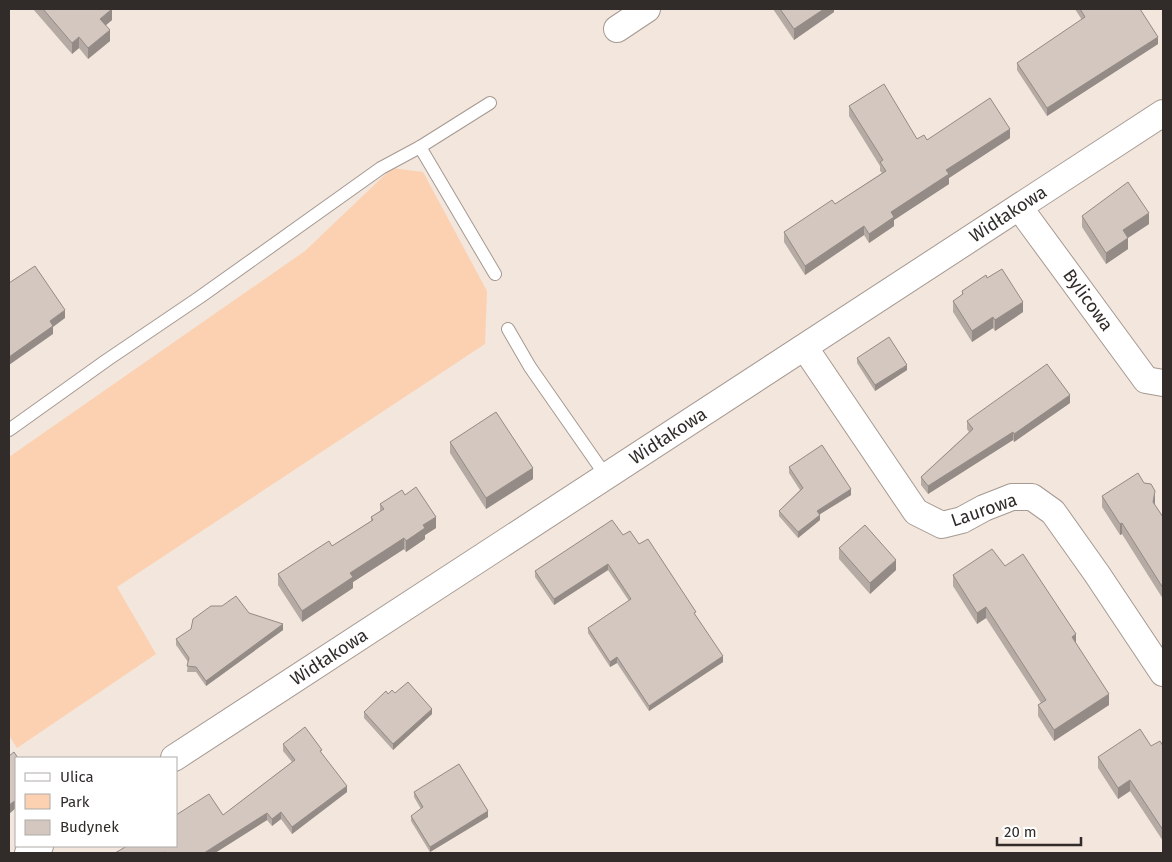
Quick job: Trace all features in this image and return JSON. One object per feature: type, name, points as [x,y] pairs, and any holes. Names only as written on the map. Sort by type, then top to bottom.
[{"type":"street","points":[[617,29],[647,9]]},
{"type":"street","name":"Widłakowa","points":[[176,757],[1163,113]]},
{"type":"street","name":"Bylicowa","points":[[1019,207],[1146,380],[1163,383]]},
{"type":"street","name":"Laurowa","points":[[805,348],[916,512],[942,525],[962,520],[984,508],[1012,497],[1032,497],[1053,512],[1163,673]]},
{"type":"lane","points":[[9,430],[381,168],[420,147],[490,103]]},
{"type":"lane","points":[[420,147],[495,274]]},
{"type":"lane","points":[[508,329],[530,367],[606,476]]},
{"type":"green space","points":[[392,168],[423,172],[487,291],[485,344],[117,587],[156,654],[17,748],[9,735],[9,457],[305,251]]},
{"type":"building","points":[[43,9],[112,9],[100,19],[110,30],[88,48],[79,37],[72,43]]},
{"type":"building","points":[[780,9],[824,9],[794,29]]},
{"type":"building","points":[[1080,9],[1140,9],[1158,37],[1047,108],[1017,63],[1085,17]]},
{"type":"building","points":[[884,84],[917,139],[924,135],[927,140],[990,98],[1010,129],[946,170],[949,174],[891,212],[894,217],[869,234],[864,226],[805,266],[784,232],[832,200],[835,204],[886,171],[880,162],[883,160],[849,106]]},
{"type":"building","points":[[1128,182],[1149,213],[1123,230],[1128,238],[1106,253],[1082,216]]},
{"type":"building","points":[[35,266],[65,310],[50,321],[53,326],[9,357],[9,283]]},
{"type":"building","points":[[1002,269],[1023,302],[995,320],[993,317],[972,331],[953,301],[963,294],[962,291],[986,275],[987,278]]},
{"type":"building","points":[[889,337],[907,365],[875,385],[857,358]]},
{"type":"building","points":[[1047,364],[1070,395],[1014,434],[1013,432],[928,486],[921,477],[973,429],[967,421]]},
{"type":"building","points":[[496,412],[533,468],[486,498],[450,442]]},
{"type":"building","points":[[822,445],[851,489],[817,511],[820,515],[798,532],[779,511],[803,488],[789,467]]},
{"type":"building","points":[[1138,473],[1144,483],[1151,484],[1155,491],[1153,502],[1163,517],[1163,588],[1122,523],[1120,524],[1102,496]]},
{"type":"building","points":[[416,487],[436,517],[423,525],[425,528],[406,541],[404,538],[350,573],[353,577],[302,611],[278,574],[329,541],[332,546],[373,520],[371,517],[384,509],[380,504],[402,490],[405,495]]},
{"type":"building","points":[[612,520],[623,535],[630,531],[639,544],[648,539],[723,656],[649,706],[617,657],[610,662],[588,628],[631,599],[608,564],[554,599],[535,571]]},
{"type":"building","points":[[865,525],[896,560],[870,583],[839,548]]},
{"type":"building","points":[[992,549],[1005,566],[1023,554],[1076,634],[1072,637],[1109,694],[1054,730],[1038,705],[1046,700],[986,607],[977,613],[953,575]]},
{"type":"building","points":[[236,596],[249,613],[283,624],[206,681],[196,667],[187,666],[189,658],[176,639],[191,629],[193,619],[211,606],[222,606]]},
{"type":"building","points":[[408,682],[432,709],[393,744],[364,712],[386,691],[388,694],[392,690],[395,693]]},
{"type":"building","points":[[305,727],[322,750],[320,751],[347,786],[292,827],[281,812],[272,819],[267,813],[204,853],[115,853],[125,847],[178,847],[178,814],[209,794],[223,815],[295,760],[283,744]]},
{"type":"building","points":[[1140,729],[1151,746],[1160,741],[1163,746],[1163,830],[1130,780],[1118,788],[1098,757]]},
{"type":"building","points":[[14,752],[17,757],[15,757],[15,801],[9,805],[9,756]]},
{"type":"building","points":[[459,764],[488,811],[430,847],[411,816],[423,807],[414,792]]}]
